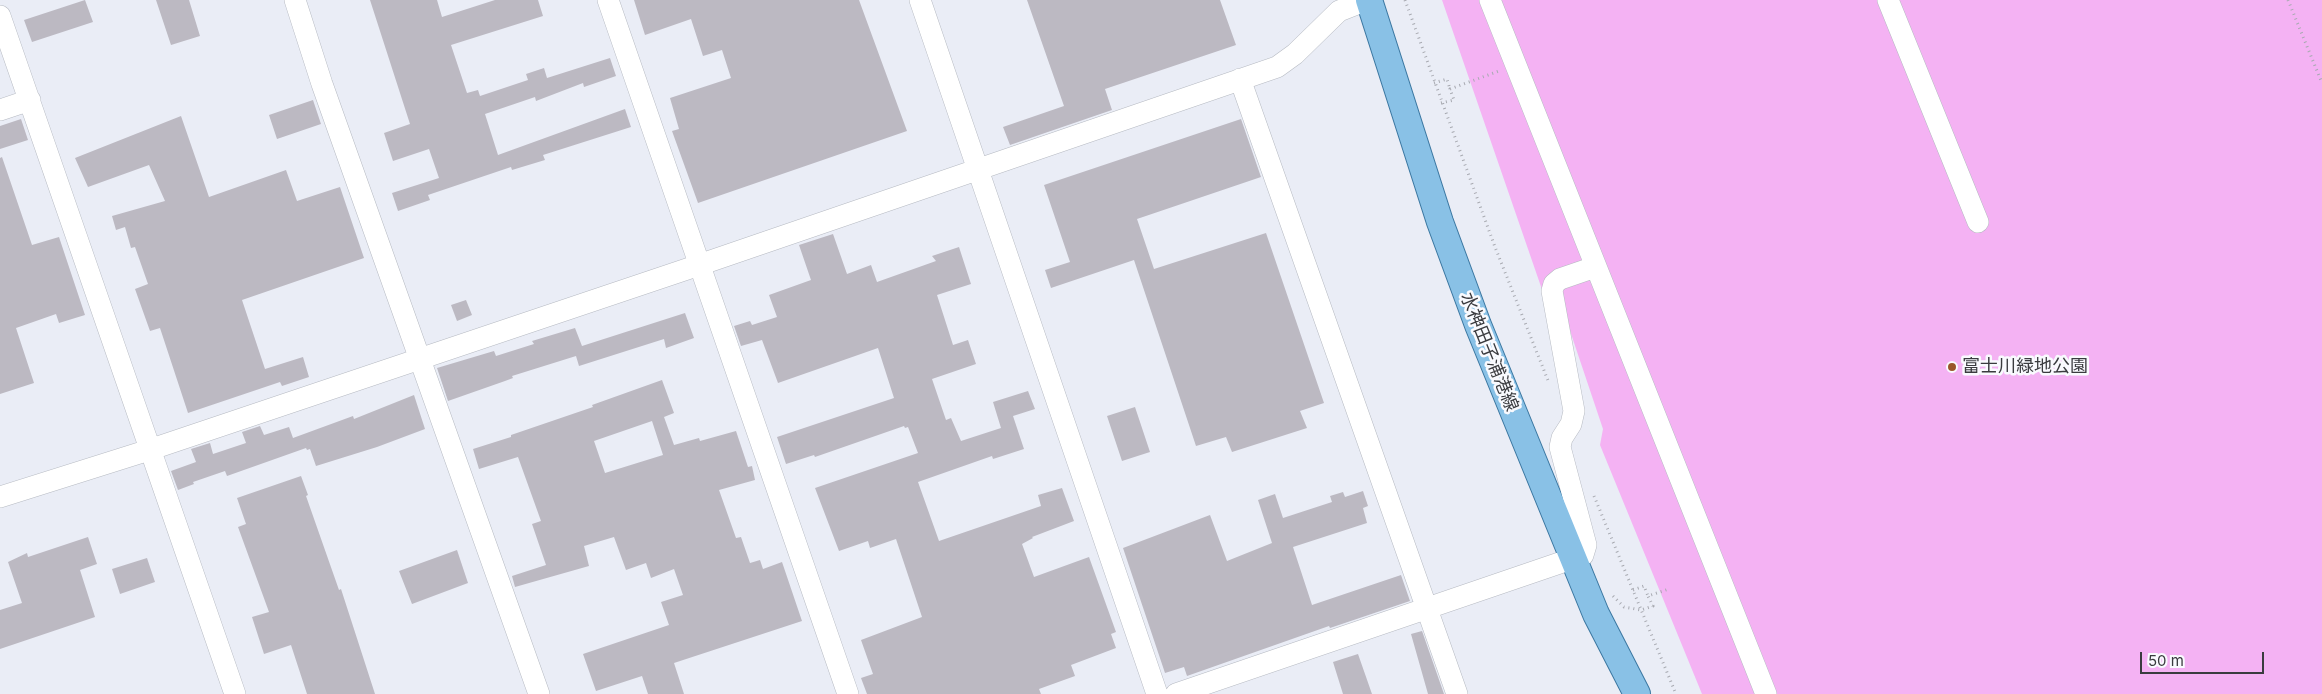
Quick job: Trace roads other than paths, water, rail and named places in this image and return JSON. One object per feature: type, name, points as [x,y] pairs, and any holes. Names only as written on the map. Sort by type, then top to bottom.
[{"type":"main road","name":"水神田子浦港線","points":[[1368,0],[1456,268],[1600,623],[1637,694]]},
{"type":"street","points":[[295,0],[322,84],[539,694]]},
{"type":"street","points":[[608,0],[848,694]]},
{"type":"street","points":[[920,0],[976,169],[1157,694]]},
{"type":"street","points":[[0,497],[150,450],[1240,80],[1287,61],[1339,11],[1368,0]]},
{"type":"street","points":[[1490,0],[1766,694]]},
{"type":"street","points":[[1888,0],[1978,222]]},
{"type":"street","points":[[0,16],[7,59],[30,100],[235,694]]},
{"type":"street","points":[[1240,80],[1457,694]]},
{"type":"street","points":[[0,110],[30,100]]},
{"type":"street","points":[[1176,694],[1583,555],[1586,546],[1560,447],[1562,438],[1571,424],[1574,411],[1552,291],[1554,284],[1560,278],[1595,267]]},
{"type":"place","name":"富士川緑地公園","points":[[1952,367]]}]
